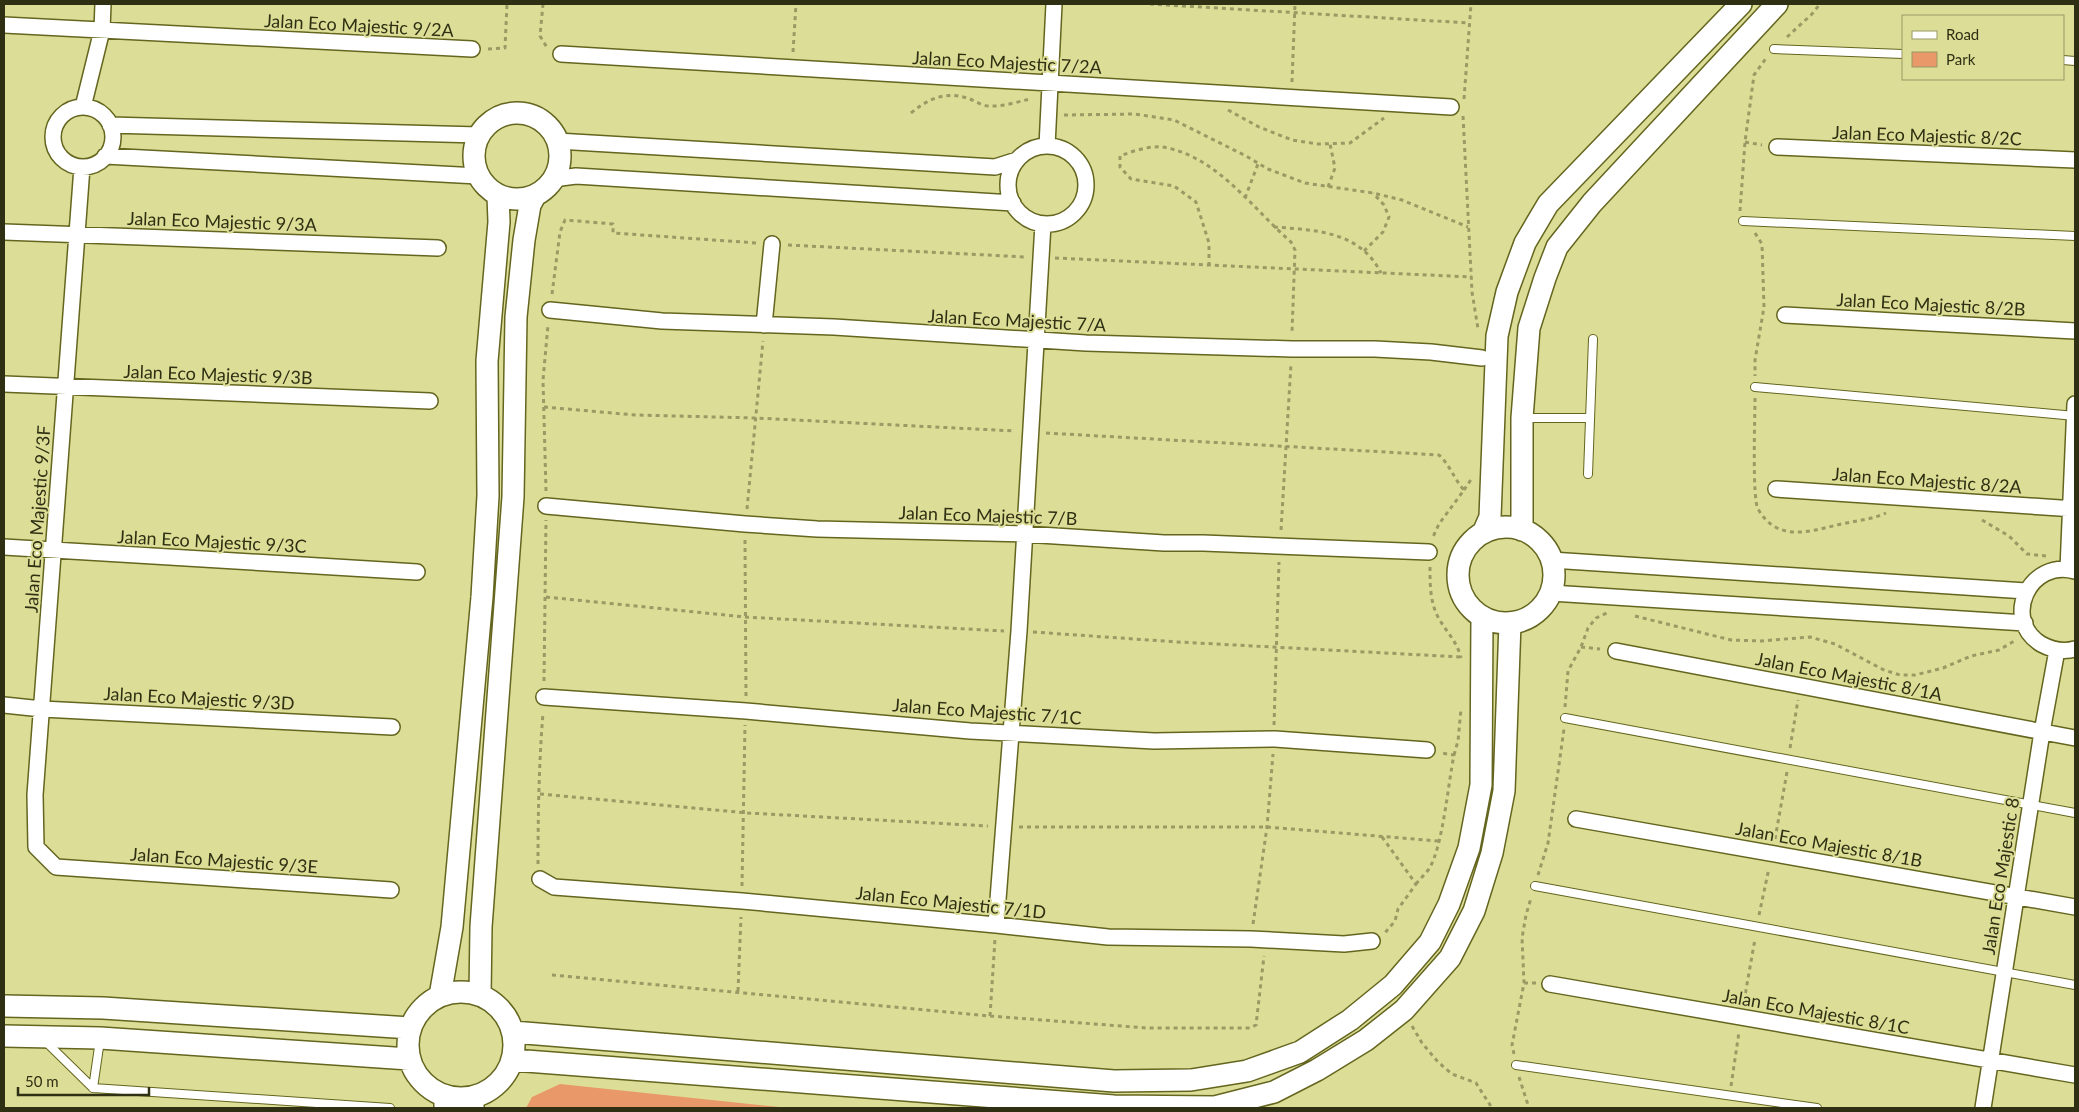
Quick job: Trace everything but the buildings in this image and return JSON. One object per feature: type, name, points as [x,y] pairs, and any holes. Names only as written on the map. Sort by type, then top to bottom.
[{"type":"street","points":[[83,107],[102,30],[103,4]]},
{"type":"street","points":[[1047,146],[1054,4]]},
{"type":"street","points":[[1483,533],[1490,517],[1497,336],[1506,292],[1525,243],[1548,204],[1741,4]]},
{"type":"street","points":[[1522,530],[1522,418],[1530,328],[1545,278],[1557,247],[1592,202],[1777,4]]},
{"type":"street","name":"Jalan Eco Majestic 9/2A","points":[[4,25],[472,49]]},
{"type":"street","name":"Jalan Eco Majestic 7/2A","points":[[561,54],[792,68],[1050,88],[1210,92],[1457,106]]},
{"type":"street","points":[[83,107],[99,112],[110,125],[112,141],[105,156],[99,162],[82,167],[66,162],[60,156],[55,149],[53,133],[60,117],[66,112],[83,107]]},
{"type":"street","points":[[520,114],[540,120],[550,128],[557,140],[560,152],[560,164],[554,179],[544,191],[534,196],[510,199],[498,195],[487,187],[478,176],[474,162],[479,136],[488,124],[499,117],[520,114]]},
{"type":"street","points":[[110,125],[479,136]]},
{"type":"street","points":[[557,140],[995,167],[1017,160]]},
{"type":"street","points":[[1047,146],[1060,148],[1071,154],[1080,163],[1087,187],[1084,200],[1078,211],[1068,219],[1056,223],[1043,224],[1025,217],[1013,203],[1008,186],[1012,168],[1017,160],[1036,148],[1047,146]]},
{"type":"street","name":"Jalan Eco Majestic 8/2C","points":[[1777,147],[2075,160]]},
{"type":"street","points":[[105,156],[478,176]]},
{"type":"street","name":"Jalan Eco Majestic 9/3F","points":[[56,868],[36,847],[35,794],[82,167]]},
{"type":"street","points":[[554,179],[576,176],[1013,203]]},
{"type":"street","points":[[440,996],[452,927],[482,597],[488,496],[487,361],[499,222],[498,195]]},
{"type":"street","points":[[480,995],[481,927],[513,497],[516,317],[524,240],[530,205],[534,196]]},
{"type":"street","points":[[996,924],[1019,631],[1043,224]]},
{"type":"street","name":"Jalan Eco Majestic 9/3A","points":[[4,232],[438,248]]},
{"type":"street","points":[[764,326],[772,244]]},
{"type":"street","name":"Jalan Eco Majestic 7/A","points":[[550,310],[662,321],[834,327],[1036,340],[1292,349],[1375,349],[1431,352],[1482,358]]},
{"type":"street","name":"Jalan Eco Majestic 8/2B","points":[[1785,315],[2075,331]]},
{"type":"street","name":"Jalan Eco Majestic 9/3B","points":[[4,384],[430,400]]},
{"type":"street","points":[[2075,412],[2071,566],[2044,573],[2033,581],[2026,591],[2022,613],[2027,628],[2037,641],[2056,650],[2075,649]]},
{"type":"street","name":"Jalan Eco Majestic 8/2A","points":[[1776,490],[2073,509]]},
{"type":"street","name":"Jalan Eco Majestic 7/B","points":[[546,506],[817,529],[1024,534],[1164,543],[1203,542],[1430,552]]},
{"type":"street","points":[[1497,528],[1522,530],[1534,537],[1545,547],[1552,560],[1554,583],[1551,593],[1544,605],[1534,614],[1523,620],[1510,623],[1496,622],[1482,617],[1471,608],[1462,596],[1458,582],[1458,568],[1463,554],[1471,542],[1483,533],[1497,528]]},
{"type":"street","name":"Jalan Eco Majestic 9/3C","points":[[4,547],[417,572]]},
{"type":"street","points":[[1552,560],[2026,591]]},
{"type":"street","points":[[1551,593],[2027,628]]},
{"type":"street","points":[[513,1032],[1114,1080],[1191,1080],[1247,1072],[1300,1052],[1350,1020],[1393,985],[1430,942],[1449,904],[1469,848],[1481,784],[1482,617]]},
{"type":"street","points":[[513,1060],[1114,1106],[1216,1108],[1269,1100],[1366,1040],[1404,1010],[1450,958],[1474,911],[1492,853],[1504,791],[1510,623]]},
{"type":"street","name":"Jalan Eco Majestic 8","points":[[1983,1108],[2056,650]]},
{"type":"street","name":"Jalan Eco Majestic 8/1A","points":[[1616,651],[2075,738]]},
{"type":"street","name":"Jalan Eco Majestic 7/1C","points":[[544,697],[1154,741],[1275,739],[1427,750]]},
{"type":"street","name":"Jalan Eco Majestic 9/3D","points":[[4,705],[42,709],[392,727]]},
{"type":"street","name":"Jalan Eco Majestic 8/1B","points":[[1576,819],[2075,907]]},
{"type":"street","name":"Jalan Eco Majestic 9/3E","points":[[56,868],[391,890]]},
{"type":"street","name":"Jalan Eco Majestic 7/1D","points":[[540,879],[554,887],[742,901],[996,924],[1108,937],[1344,944],[1372,941]]},
{"type":"street","name":"Jalan Eco Majestic 8/1C","points":[[1550,984],[2075,1075]]},
{"type":"street","points":[[461,992],[480,995],[501,1010],[506,1016],[513,1032],[515,1046],[513,1060],[505,1076],[476,1102],[459,1098],[442,1102],[416,1075],[409,1059],[407,1043],[410,1028],[417,1014],[427,1004],[440,996],[461,992]]},
{"type":"street","points":[[4,1006],[103,1008],[410,1028]]},
{"type":"street","points":[[4,1036],[100,1038],[409,1059]]},
{"type":"lane","points":[[1774,50],[1902,54]]},
{"type":"lane","points":[[1743,221],[2075,236]]},
{"type":"lane","points":[[1588,474],[1593,339]]},
{"type":"lane","points":[[1755,387],[2075,412]]},
{"type":"lane","points":[[1522,418],[1590,418]]},
{"type":"lane","points":[[1565,718],[2075,813]]},
{"type":"lane","points":[[1535,886],[2075,985]]},
{"type":"lane","points":[[39,1036],[93,1088],[390,1108]]},
{"type":"lane","points":[[93,1088],[100,1038]]},
{"type":"lane","points":[[1516,1065],[1817,1108]]},
{"type":"path","points":[[472,49],[505,48],[507,4]]},
{"type":"path","points":[[543,4],[540,36],[551,53],[561,54]]},
{"type":"path","points":[[792,68],[796,4]]},
{"type":"path","points":[[1150,4],[1469,23]]},
{"type":"path","points":[[1291,97],[1295,4]]},
{"type":"path","points":[[1048,116],[1135,114],[1174,120],[1259,163],[1305,183],[1373,193],[1402,200],[1468,227],[1463,131],[1457,106],[1471,4]]},
{"type":"path","points":[[1820,4],[1774,50],[1754,74],[1745,142],[1739,218],[1752,228],[1762,244],[1764,307],[1755,360],[1755,477],[1757,508],[1772,525],[1795,534],[1872,519],[1893,511]]},
{"type":"path","points":[[911,113],[925,101],[941,95],[956,95],[990,106],[1006,105],[1050,88]]},
{"type":"path","points":[[1210,92],[1230,111],[1259,127],[1292,140],[1330,144],[1350,143],[1385,117],[1393,103]]},
{"type":"path","points":[[1328,187],[1335,168],[1330,144]]},
{"type":"path","points":[[552,975],[990,1016],[1147,1028],[1250,1028],[1256,1025],[1259,940],[1275,739],[1280,546],[1292,349],[1295,250],[1291,242],[1245,198],[1213,169],[1191,155],[1160,147],[1139,149],[1120,156],[1120,167],[1131,179],[1174,186],[1196,202],[1209,243],[1208,266]]},
{"type":"path","points":[[1245,198],[1259,163]]},
{"type":"path","points":[[1364,251],[1383,232],[1389,217],[1384,205],[1373,193]]},
{"type":"path","points":[[540,879],[538,864],[539,774],[544,697],[546,597],[543,380],[560,232],[565,220],[613,224],[613,232],[772,244],[1472,277]]},
{"type":"path","points":[[1273,226],[1337,236],[1360,246],[1376,262],[1382,274]]},
{"type":"path","points":[[738,991],[745,812],[745,524],[764,326]]},
{"type":"path","points":[[544,407],[635,415],[756,418],[1439,455],[1446,461]]},
{"type":"path","points":[[1978,519],[1987,522],[2009,536],[2027,554],[2071,566]]},
{"type":"path","points":[[546,597],[745,617],[1461,657],[1462,662]]},
{"type":"path","points":[[1529,1108],[1512,1045],[1524,983],[1522,938],[1526,915],[1548,843],[1565,718],[1568,671],[1581,647],[1588,628],[1596,618],[1608,612]]},
{"type":"path","points":[[1626,615],[1643,617],[1731,640],[1761,641],[1810,637],[1835,644],[1884,670],[1900,675],[1915,676],[1942,668],[1971,656],[1999,650],[2027,628]]},
{"type":"path","points":[[1730,1096],[1757,927],[1789,760],[1800,686]]},
{"type":"path","points":[[1372,941],[1381,938],[1394,921],[1398,909],[1429,868],[1438,841],[1458,741],[1461,708]]},
{"type":"path","points":[[1427,750],[1454,755]]},
{"type":"path","points":[[540,794],[745,812],[1003,827],[1268,827],[1438,841]]},
{"type":"path","points":[[1382,836],[1416,884]]},
{"type":"path","points":[[990,1016],[996,924]]},
{"type":"path","points":[[1404,1010],[1422,1043],[1452,1074],[1476,1083],[1492,1108]]},
{"type":"green space","points":[[560,1084],[789,1108],[526,1108],[532,1097]]}]
